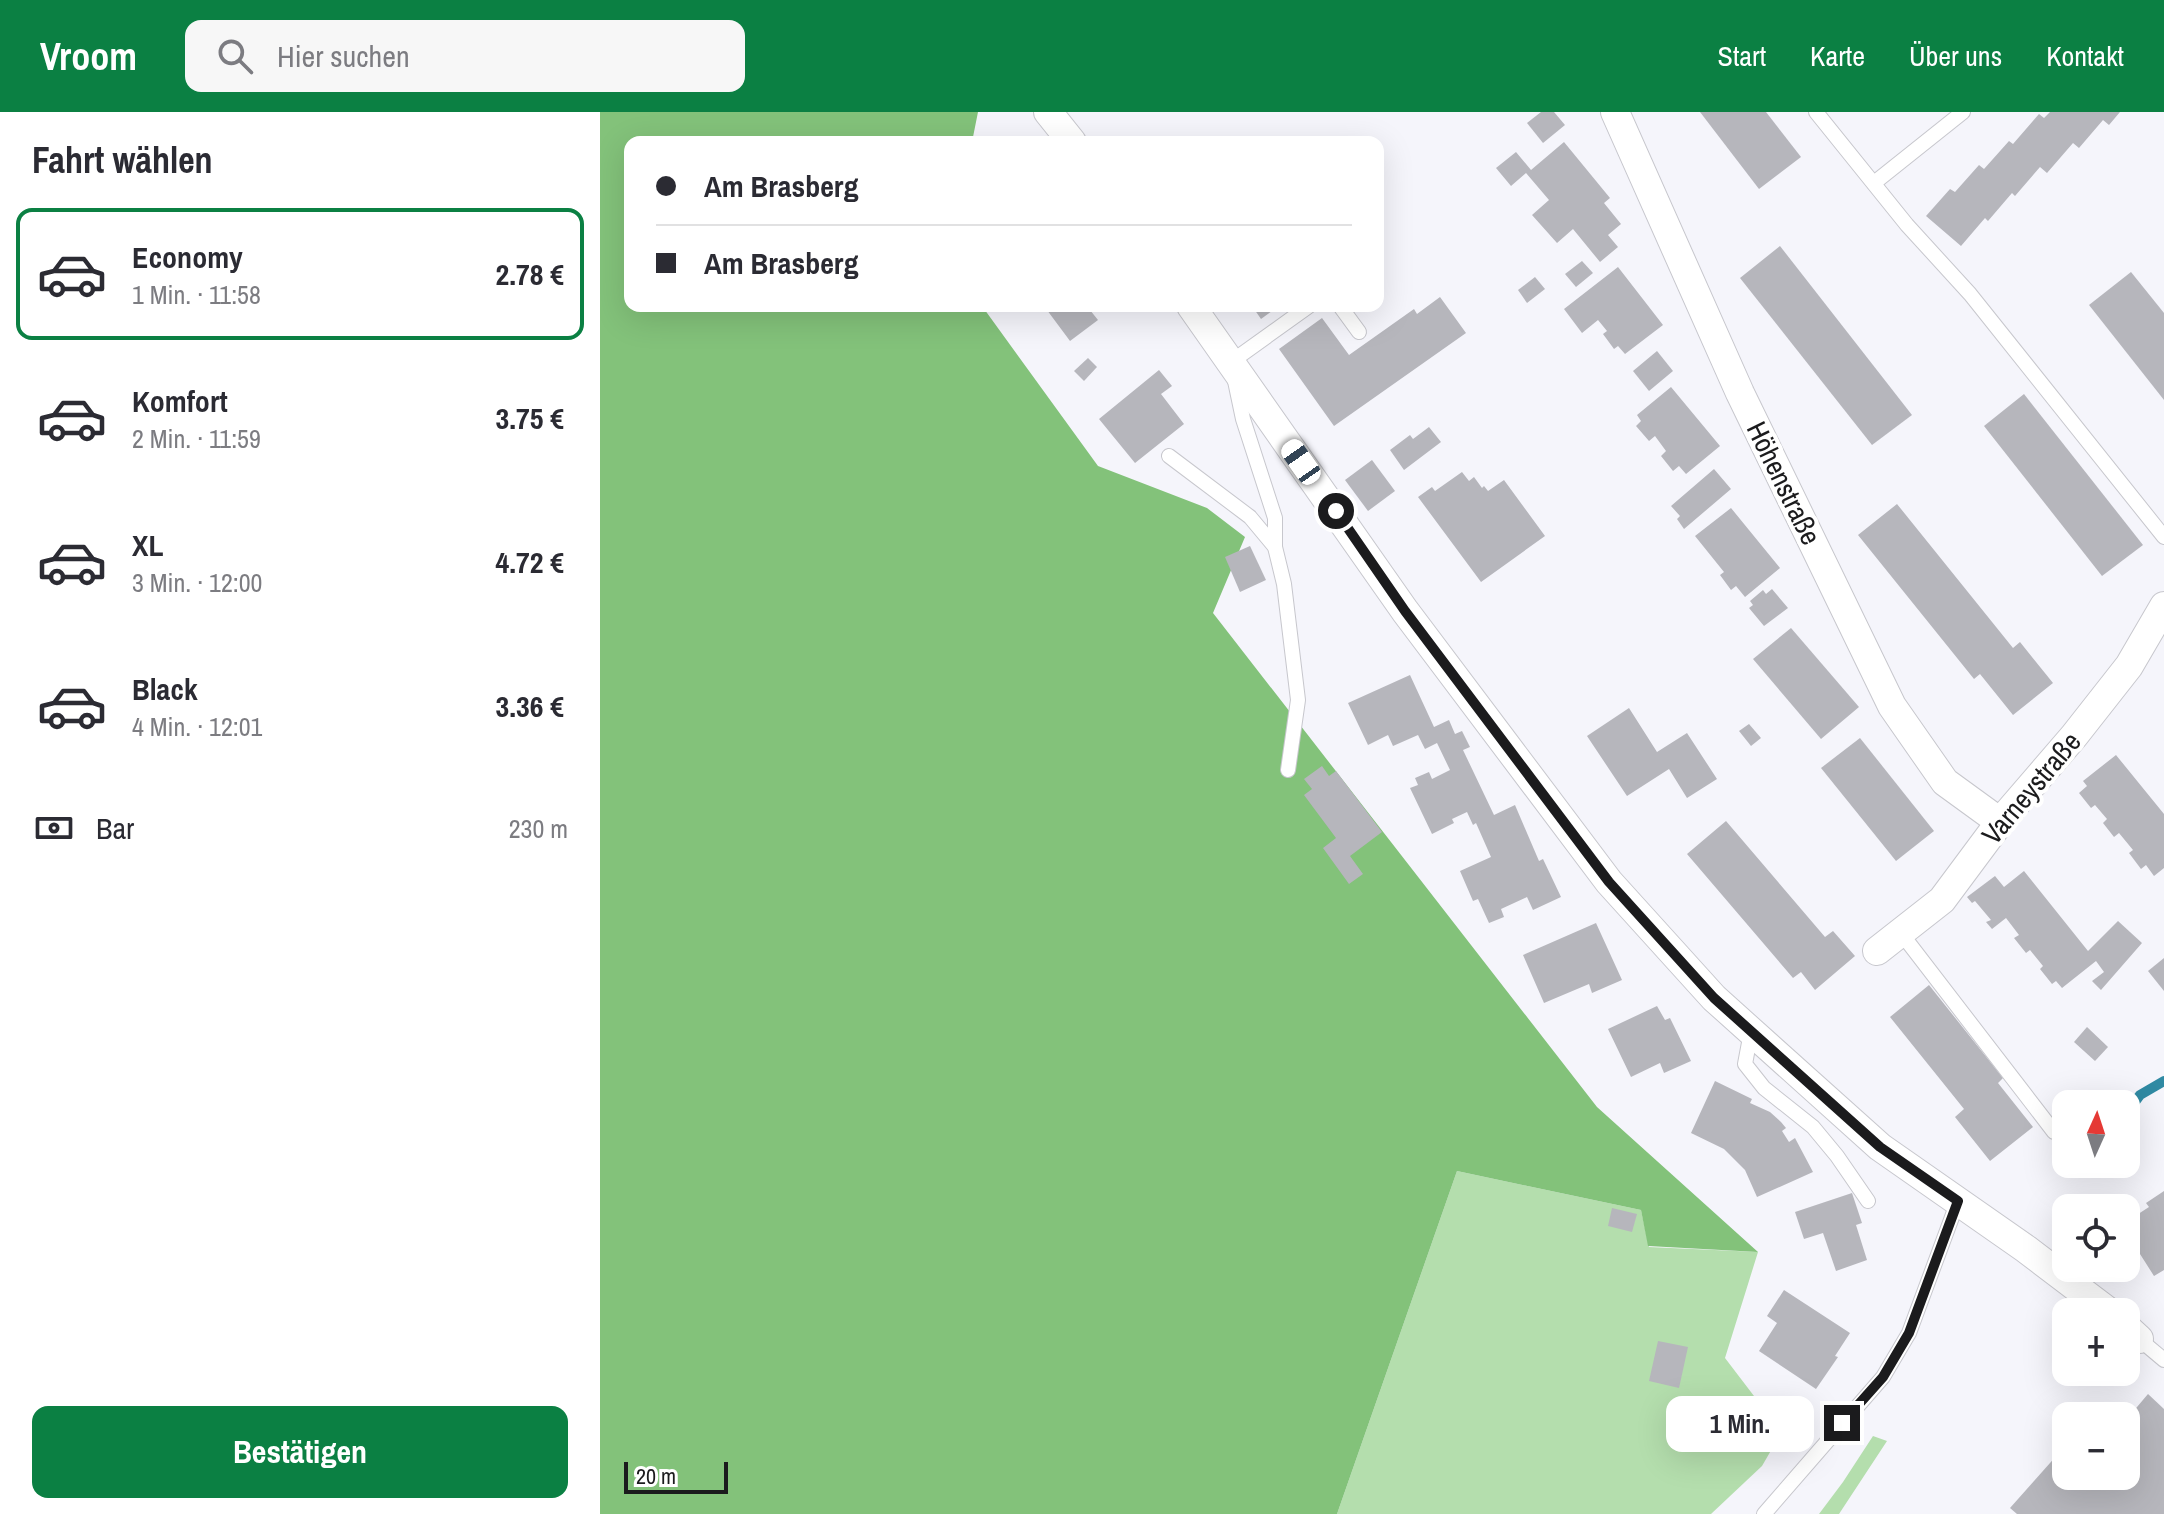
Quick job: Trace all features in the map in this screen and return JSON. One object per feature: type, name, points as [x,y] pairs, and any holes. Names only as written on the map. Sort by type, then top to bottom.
[{"type":"street","points":[[1048,112],[1067,136]]},
{"type":"street","name":"Höhenstraße","points":[[1615,112],[1740,393],[1892,706],[1945,782],[2000,822]]},
{"type":"street","points":[[1195,312],[1405,611],[1609,882],[1714,998],[1880,1147],[2090,1298]]},
{"type":"street","name":"Varneystraße","points":[[1877,951],[1942,900],[2000,822],[2129,666],[2164,606]]},
{"type":"lane","points":[[1816,112],[1907,225],[1970,294],[2164,537]]},
{"type":"lane","points":[[1874,183],[1963,112]]},
{"type":"lane","points":[[1288,770],[1298,700],[1284,584],[1275,547],[1275,518],[1243,419],[1231,362],[1301,312]]},
{"type":"lane","points":[[1344,312],[1359,332]]},
{"type":"lane","points":[[1169,456],[1250,517],[1275,547]]},
{"type":"lane","points":[[1901,933],[2052,1129]]},
{"type":"lane","points":[[1751,1032],[1745,1064],[1764,1088],[1813,1127],[1868,1201]]},
{"type":"lane","points":[[1764,1514],[1883,1377],[1909,1333],[1958,1201]]},
{"type":"lane","points":[[2140,1339],[2164,1360]]},
{"type":"green space","points":[[600,112],[978,112],[973,136],[624,136],[624,312],[986,312],[1098,466],[1207,508],[1245,537],[1213,613],[1597,1107],[1758,1252],[1648,1246],[1641,1210],[1457,1171],[1337,1514],[600,1514]]},
{"type":"green space","points":[[1457,1171],[1641,1210],[1649,1247],[1758,1252],[1725,1358],[1784,1428],[1762,1466],[1711,1514],[1337,1514]]},
{"type":"green space","points":[[1873,1436],[1887,1441],[1839,1514],[1819,1514],[1843,1482]]},
{"type":"building","points":[[1541,112],[1554,112],[1565,125],[1543,143],[1527,123]]},
{"type":"building","points":[[1700,112],[1766,112],[1801,157],[1759,189]]},
{"type":"building","points":[[2050,112],[2120,112],[2109,125],[2103,120],[2079,148],[2073,143],[2047,173],[2040,167],[2015,196],[2012,193],[1988,221],[1985,218],[1961,246],[1926,216],[1950,189],[1955,192],[1979,165],[1984,169],[2009,141],[2013,144],[2039,114],[2044,118]]},
{"type":"building","points":[[1564,142],[1610,198],[1604,203],[1621,224],[1608,235],[1618,247],[1600,262],[1573,229],[1557,243],[1532,215],[1549,200],[1526,173],[1511,186],[1496,168],[1516,152],[1531,170]]},
{"type":"building","points":[[1780,246],[1912,415],[1872,445],[1740,278]]},
{"type":"building","points":[[1582,261],[1593,273],[1576,287],[1565,274]]},
{"type":"building","points":[[1618,267],[1663,325],[1625,354],[1618,346],[1614,349],[1603,334],[1607,331],[1598,320],[1582,333],[1564,309]]},
{"type":"building","points":[[2131,272],[2164,313],[2164,400],[2089,305]]},
{"type":"building","points":[[1535,277],[1545,289],[1527,303],[1518,290]]},
{"type":"building","points":[[1440,297],[1466,333],[1334,426],[1279,349],[1322,318],[1349,355],[1414,309],[1417,314]]},
{"type":"building","points":[[1048,312],[1092,312],[1098,320],[1070,341]]},
{"type":"building","points":[[1256,312],[1271,312],[1261,319]]},
{"type":"building","points":[[1657,351],[1673,371],[1649,391],[1633,371]]},
{"type":"building","points":[[1088,358],[1097,367],[1084,381],[1074,371]]},
{"type":"building","points":[[1159,370],[1172,386],[1161,394],[1184,424],[1135,463],[1099,419]]},
{"type":"building","points":[[1671,387],[1720,446],[1686,474],[1679,466],[1673,471],[1661,456],[1666,451],[1655,436],[1649,441],[1636,426],[1641,421],[1637,415]]},
{"type":"building","points":[[2024,394],[2143,545],[2102,576],[1984,426]]},
{"type":"building","points":[[1429,427],[1441,442],[1404,470],[1390,450],[1410,435],[1413,439]]},
{"type":"building","points":[[1372,460],[1395,491],[1368,511],[1345,480]]},
{"type":"building","points":[[1714,469],[1731,489],[1684,529],[1677,519],[1680,516],[1671,506]]},
{"type":"building","points":[[1462,472],[1469,481],[1474,477],[1488,491],[1504,480],[1545,536],[1481,582],[1418,497],[1432,487],[1435,491]]},
{"type":"building","points":[[1897,504],[2013,648],[2020,642],[2053,683],[2013,715],[1980,674],[1974,679],[1858,535]]},
{"type":"building","points":[[1731,508],[1780,568],[1745,597],[1736,586],[1731,590],[1720,575],[1724,572],[1695,536]]},
{"type":"building","points":[[1250,546],[1266,580],[1240,592],[1225,557]]},
{"type":"building","points":[[1772,589],[1788,608],[1764,626],[1749,608],[1753,605],[1750,601],[1763,590],[1766,594]]},
{"type":"building","points":[[1791,628],[1859,707],[1821,739],[1753,659]]},
{"type":"building","points":[[1410,675],[1434,727],[1449,720],[1455,734],[1462,731],[1470,747],[1463,750],[1494,815],[1515,805],[1539,861],[1543,859],[1561,897],[1533,910],[1527,897],[1501,909],[1504,917],[1489,923],[1478,899],[1473,901],[1460,871],[1491,857],[1476,823],[1473,825],[1467,812],[1432,834],[1410,788],[1418,785],[1415,778],[1429,772],[1432,779],[1450,770],[1437,743],[1425,749],[1418,735],[1393,746],[1388,735],[1368,745],[1348,703]]},
{"type":"building","points":[[1629,708],[1657,752],[1687,733],[1717,779],[1687,798],[1669,769],[1627,796],[1587,736]]},
{"type":"building","points":[[1749,724],[1761,738],[1751,746],[1739,731]]},
{"type":"building","points":[[1860,738],[1934,831],[1896,861],[1821,768]]},
{"type":"building","points":[[2116,755],[2164,814],[2164,868],[2154,876],[2146,865],[2141,869],[2129,853],[2133,850],[2119,833],[2114,837],[2103,823],[2107,819],[2095,805],[2091,808],[2079,793],[2087,786],[2083,781]]},
{"type":"building","points":[[1322,766],[1329,776],[1336,771],[1382,832],[1350,856],[1363,874],[1349,884],[1323,848],[1336,838],[1304,795],[1312,789],[1304,779]]},
{"type":"building","points":[[1726,821],[1825,937],[1833,931],[1855,956],[1815,990],[1801,972],[1793,978],[1687,854]]},
{"type":"building","points":[[2024,871],[2088,951],[2118,921],[2142,943],[2101,990],[2092,981],[2104,972],[2096,961],[2062,988],[2056,981],[2052,984],[2030,950],[2026,953],[2014,938],[2019,935],[2006,918],[1992,929],[1986,922],[1991,920],[1975,901],[1972,903],[1967,897],[1995,876],[2004,887]]},
{"type":"building","points":[[1596,923],[1622,980],[1592,993],[1589,984],[1544,1003],[1523,955]]},
{"type":"building","points":[[2164,958],[2164,991],[2148,971]]},
{"type":"building","points":[[1929,985],[2003,1078],[1998,1083],[2033,1127],[1990,1161],[1955,1117],[1964,1109],[1890,1017]]},
{"type":"building","points":[[1657,1006],[1665,1020],[1670,1018],[1691,1061],[1664,1073],[1660,1063],[1631,1077],[1608,1029]]},
{"type":"building","points":[[2087,1027],[2108,1047],[2095,1061],[2074,1042]]},
{"type":"building","points":[[1715,1081],[1752,1099],[1750,1103],[1770,1112],[1781,1122],[1786,1128],[1782,1131],[1789,1142],[1795,1138],[1813,1172],[1757,1197],[1745,1170],[1724,1149],[1691,1133]]},
{"type":"building","points":[[2164,1191],[2164,1270],[2154,1276],[2140,1254],[2140,1213],[2149,1207],[2146,1203]]},
{"type":"building","points":[[1852,1193],[1862,1223],[1856,1225],[1867,1260],[1836,1271],[1823,1233],[1804,1239],[1795,1212]]},
{"type":"building","points":[[1612,1208],[1637,1214],[1632,1232],[1608,1226]]},
{"type":"building","points":[[1784,1290],[1850,1333],[1816,1389],[1759,1351],[1777,1323],[1767,1316]]},
{"type":"building","points":[[1658,1341],[1688,1347],[1679,1388],[1649,1381]]},
{"type":"building","points":[[2148,1394],[2164,1409],[2164,1514],[2017,1514],[2010,1508],[2052,1461],[2052,1490],[2140,1490],[2140,1403]]},
{"type":"waterway","points":[[2140,1095],[2164,1081]]},
{"type":"route","points":[[1336,511],[1405,611],[1609,882],[1714,998],[1880,1147],[1958,1201],[1909,1333],[1883,1377],[1842,1423]]}]
